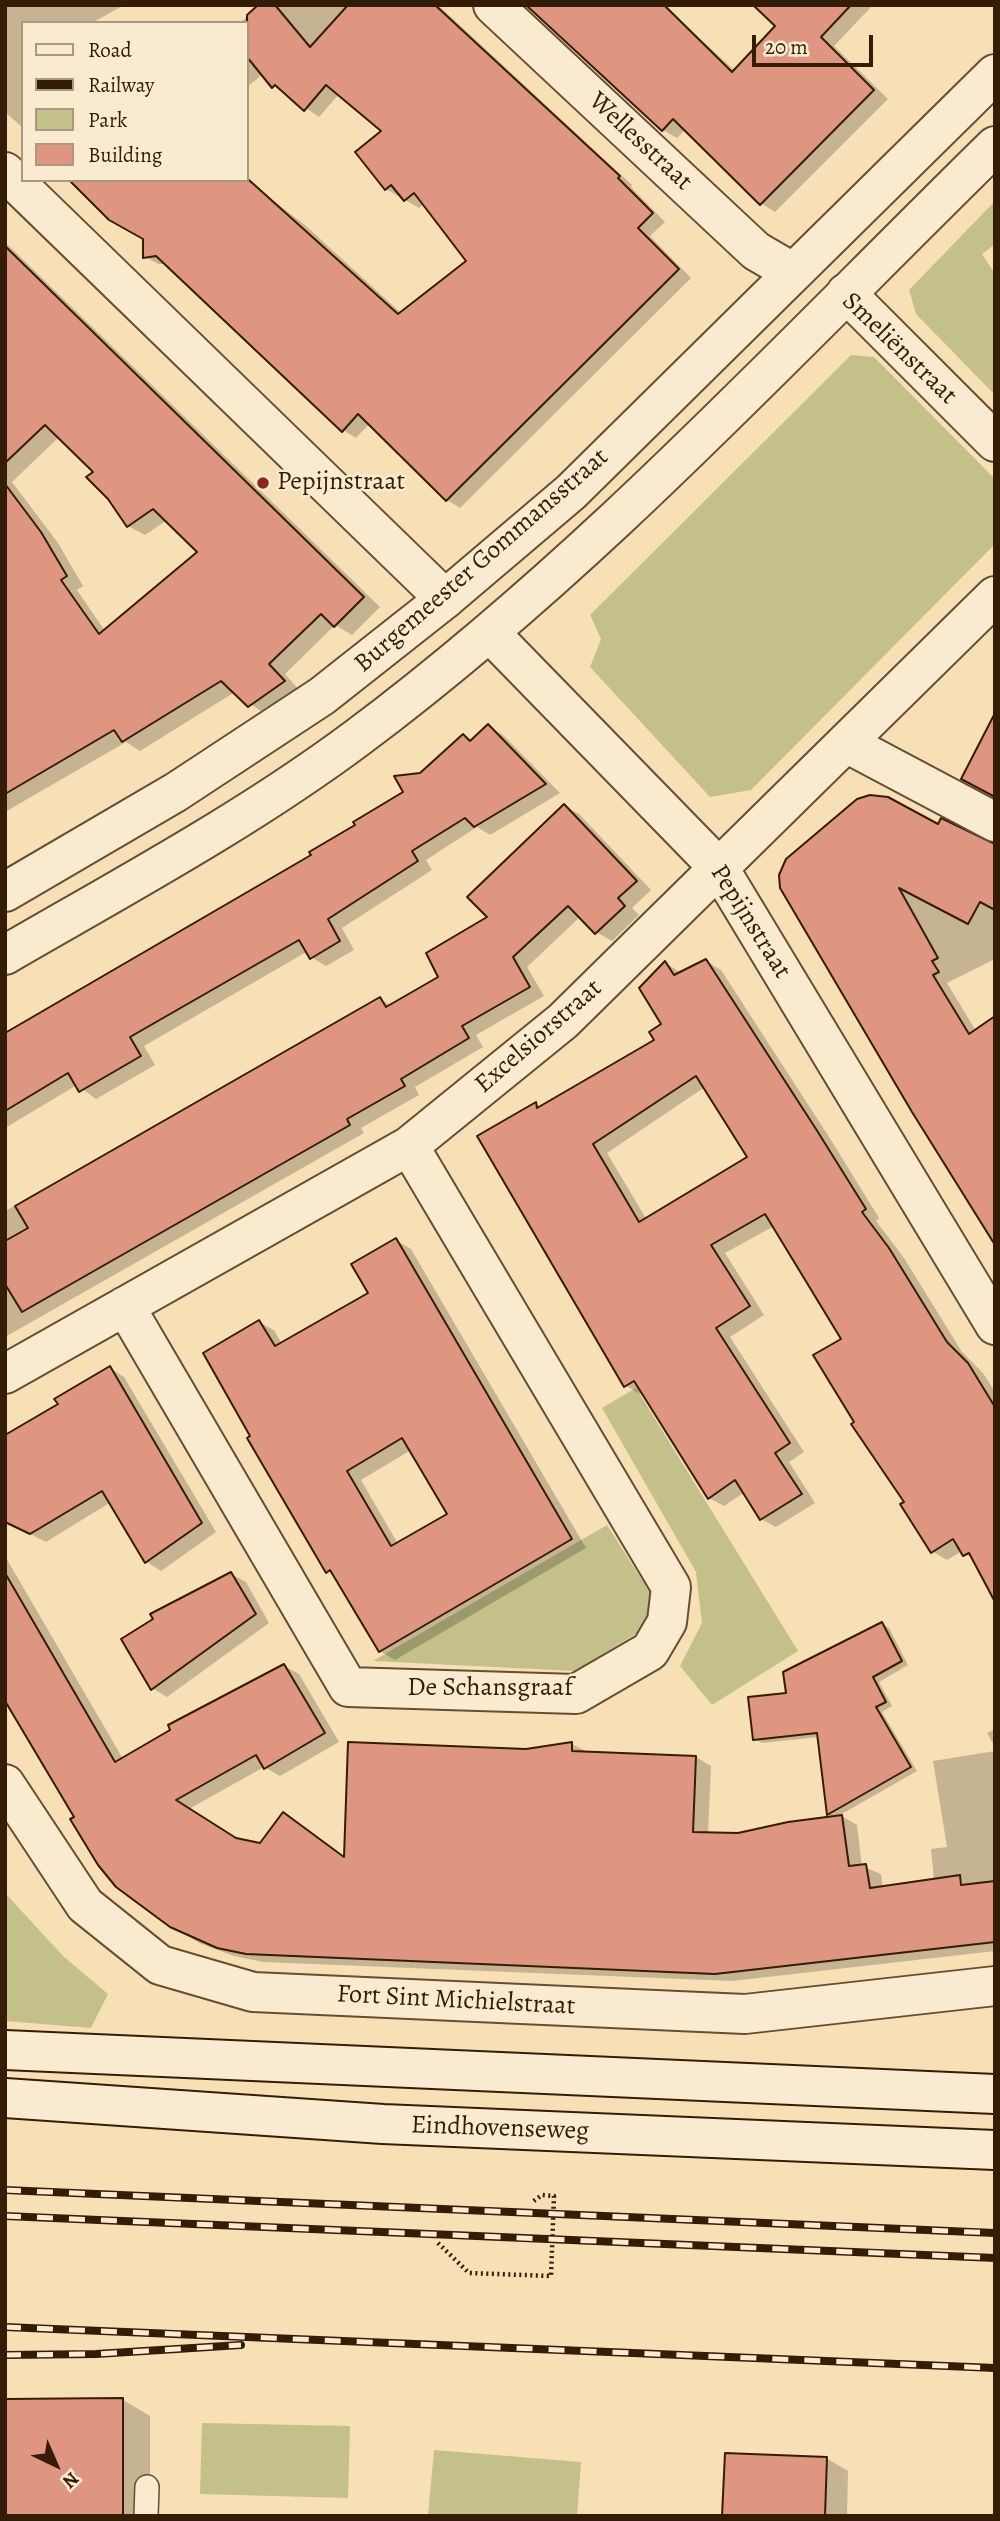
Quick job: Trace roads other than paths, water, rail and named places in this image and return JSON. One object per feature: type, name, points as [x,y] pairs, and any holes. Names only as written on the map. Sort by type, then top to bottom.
[{"type":"street","name":"Wellesstraat","points":[[493,5],[756,251],[792,271]]},
{"type":"street","name":"Burgemeester Gommansstraat","points":[[5,892],[176,792],[311,703],[445,599],[571,492],[792,271],[995,74]]},
{"type":"street","name":"Burgemeester Gommansstraat","points":[[5,955],[205,839],[355,740],[490,633],[607,530],[995,146]]},
{"type":"street","name":"Pepijnstraat","points":[[5,172],[445,599],[490,633],[719,868],[995,1325]]},
{"type":"street","name":"Smeliënstraat","points":[[792,271],[846,293],[995,442]]},
{"type":"street","name":"Excelsiorstraat","points":[[5,1374],[409,1146],[563,1021],[995,596]]},
{"type":"street","points":[[846,743],[995,822]]},
{"type":"street","name":"De Schansgraaf","points":[[125,1306],[348,1687],[576,1694],[650,1651],[667,1622],[671,1587],[409,1146]]},
{"type":"street","name":"Fort Sint Michielstraat","points":[[5,1784],[85,1905],[160,1965],[254,1992],[746,2014],[995,1986]]},
{"type":"street","points":[[5,2050],[995,2094]]},
{"type":"street","name":"Eindhovenseweg","points":[[5,2098],[383,2124],[995,2150]]},
{"type":"lane","points":[[146,2516],[147,2487]]},
{"type":"railway","points":[[5,2190],[995,2233]]},
{"type":"railway","points":[[5,2216],[995,2258]]},
{"type":"railway","points":[[5,2327],[995,2368]]},
{"type":"railway","points":[[5,2355],[96,2354],[241,2345]]},
{"type":"place","name":"Pepijnstraat","points":[[263,483]]}]
